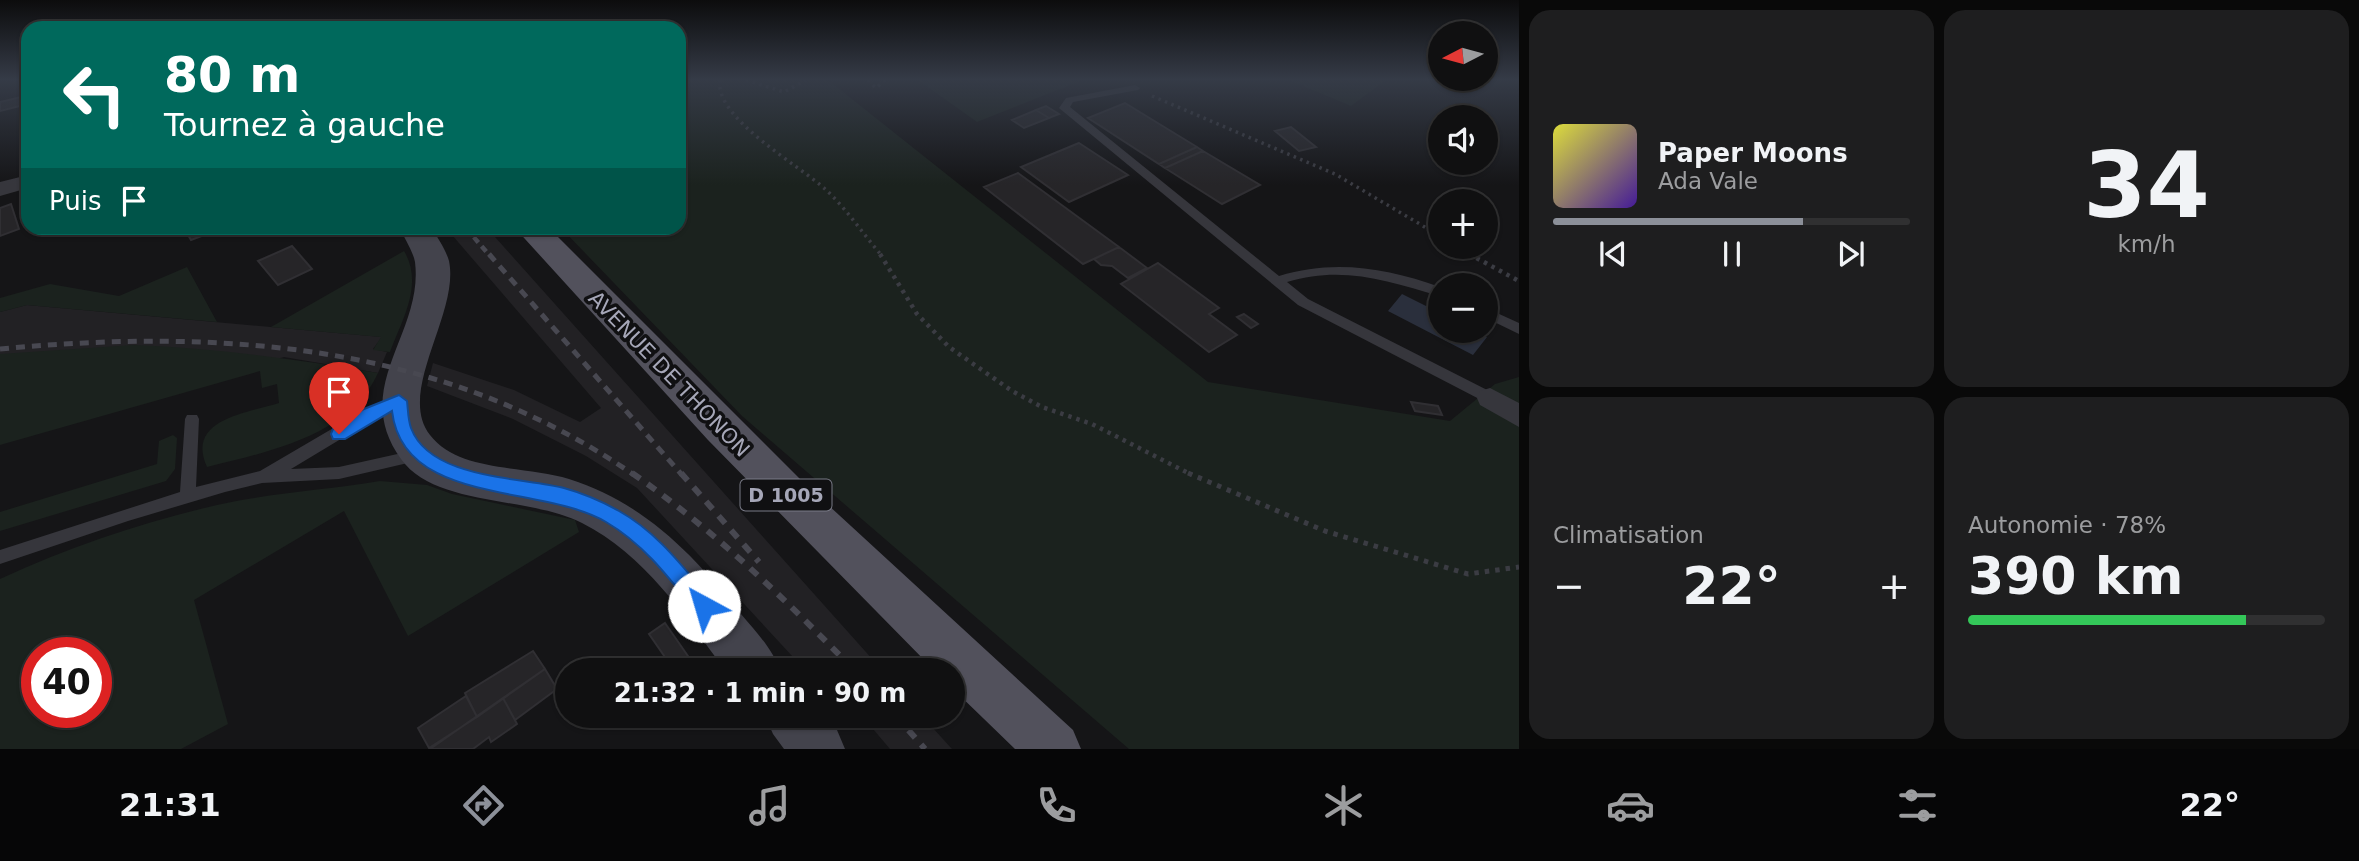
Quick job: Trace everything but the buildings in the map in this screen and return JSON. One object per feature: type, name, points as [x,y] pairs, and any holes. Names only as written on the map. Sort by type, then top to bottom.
[{"type":"main road","name":"AVENUE DE THONON","points":[[538,235],[782,492],[933,638],[1054,749]]},
{"type":"street","points":[[0,189],[21,183]]},
{"type":"street","points":[[421,235],[431,251],[435,274],[431,300],[403,385],[402,430],[421,454],[452,474],[566,496],[612,516],[641,537],[667,562],[745,658]]},
{"type":"street","points":[[1490,398],[1519,416]]},
{"type":"street","points":[[801,728],[818,749]]},
{"type":"lane","points":[[1073,115],[1314,309],[1490,398]]},
{"type":"lane","points":[[1276,281],[1313,271],[1359,271],[1410,281],[1428,288]]},
{"type":"lane","points":[[1498,319],[1519,329]]},
{"type":"lane","points":[[262,477],[315,449],[370,414],[403,385]]},
{"type":"lane","points":[[188,496],[192,419]]},
{"type":"lane","points":[[0,557],[188,496],[262,477],[339,473],[421,454]]},
{"type":"path","points":[[735,115],[765,143],[826,190],[882,256],[917,314],[950,347],[1012,391],[1042,407],[1092,425],[1238,496],[1325,531],[1468,574],[1519,568]]},
{"type":"path","points":[[1192,115],[1335,174],[1428,229]]},
{"type":"path","points":[[1479,259],[1519,281]]},
{"type":"shaded area","points":[[686,115],[872,115],[1208,382],[1450,421],[1495,384],[1519,377],[1519,749],[1129,749],[742,416],[568,235],[686,235]]},
{"type":"shaded area","points":[[967,115],[995,115],[977,122]]},
{"type":"shaded area","points":[[452,235],[493,235],[871,658],[794,658],[637,488],[586,456],[513,419],[427,386],[433,363],[514,390],[580,422],[601,408]]},
{"type":"shaded area","points":[[404,251],[410,264],[412,289],[390,352],[373,350],[381,337],[271,327]]},
{"type":"shaded area","points":[[187,267],[217,322],[27,305],[0,312],[0,298],[50,284],[119,296]]},
{"type":"shaded area","points":[[27,305],[382,337],[373,349],[387,352],[378,373],[284,357],[0,437],[0,312]]},
{"type":"shaded area","points":[[134,345],[256,355],[378,373],[365,395],[348,412],[327,426],[280,447],[207,467],[203,451],[205,438],[212,428],[237,415],[279,403],[277,384],[262,388],[260,371],[0,445],[0,354]]},
{"type":"shaded area","points":[[173,435],[177,438],[175,469],[166,481],[0,531],[0,512],[157,464],[159,441]]},
{"type":"shaded area","points":[[380,481],[427,485],[452,494],[575,520],[579,532],[408,636],[344,511],[194,600],[228,724],[181,749],[0,749],[0,579],[79,546],[134,527],[257,497]]},
{"type":"shaded area","points":[[872,728],[933,728],[952,749],[890,749]]},
{"type":"water","points":[[1402,294],[1428,307],[1428,332],[1388,311]]},
{"type":"water","points":[[1450,343],[1482,343],[1473,355]]},
{"type":"railway","points":[[472,235],[490,256]]},
{"type":"railway","points":[[489,254],[682,475]]},
{"type":"railway","points":[[0,349],[166,341],[248,345],[329,355],[408,372],[486,397],[561,431],[634,475]]},
{"type":"railway","points":[[632,473],[720,541],[842,658]]},
{"type":"railway","points":[[681,473],[759,562]]},
{"type":"railway","points":[[907,728],[925,749]]},
{"type":"route","points":[[339,434],[370,414],[399,401],[402,430],[421,454],[435,465],[452,474],[566,496],[612,516],[641,537],[667,562],[704,606]]}]
